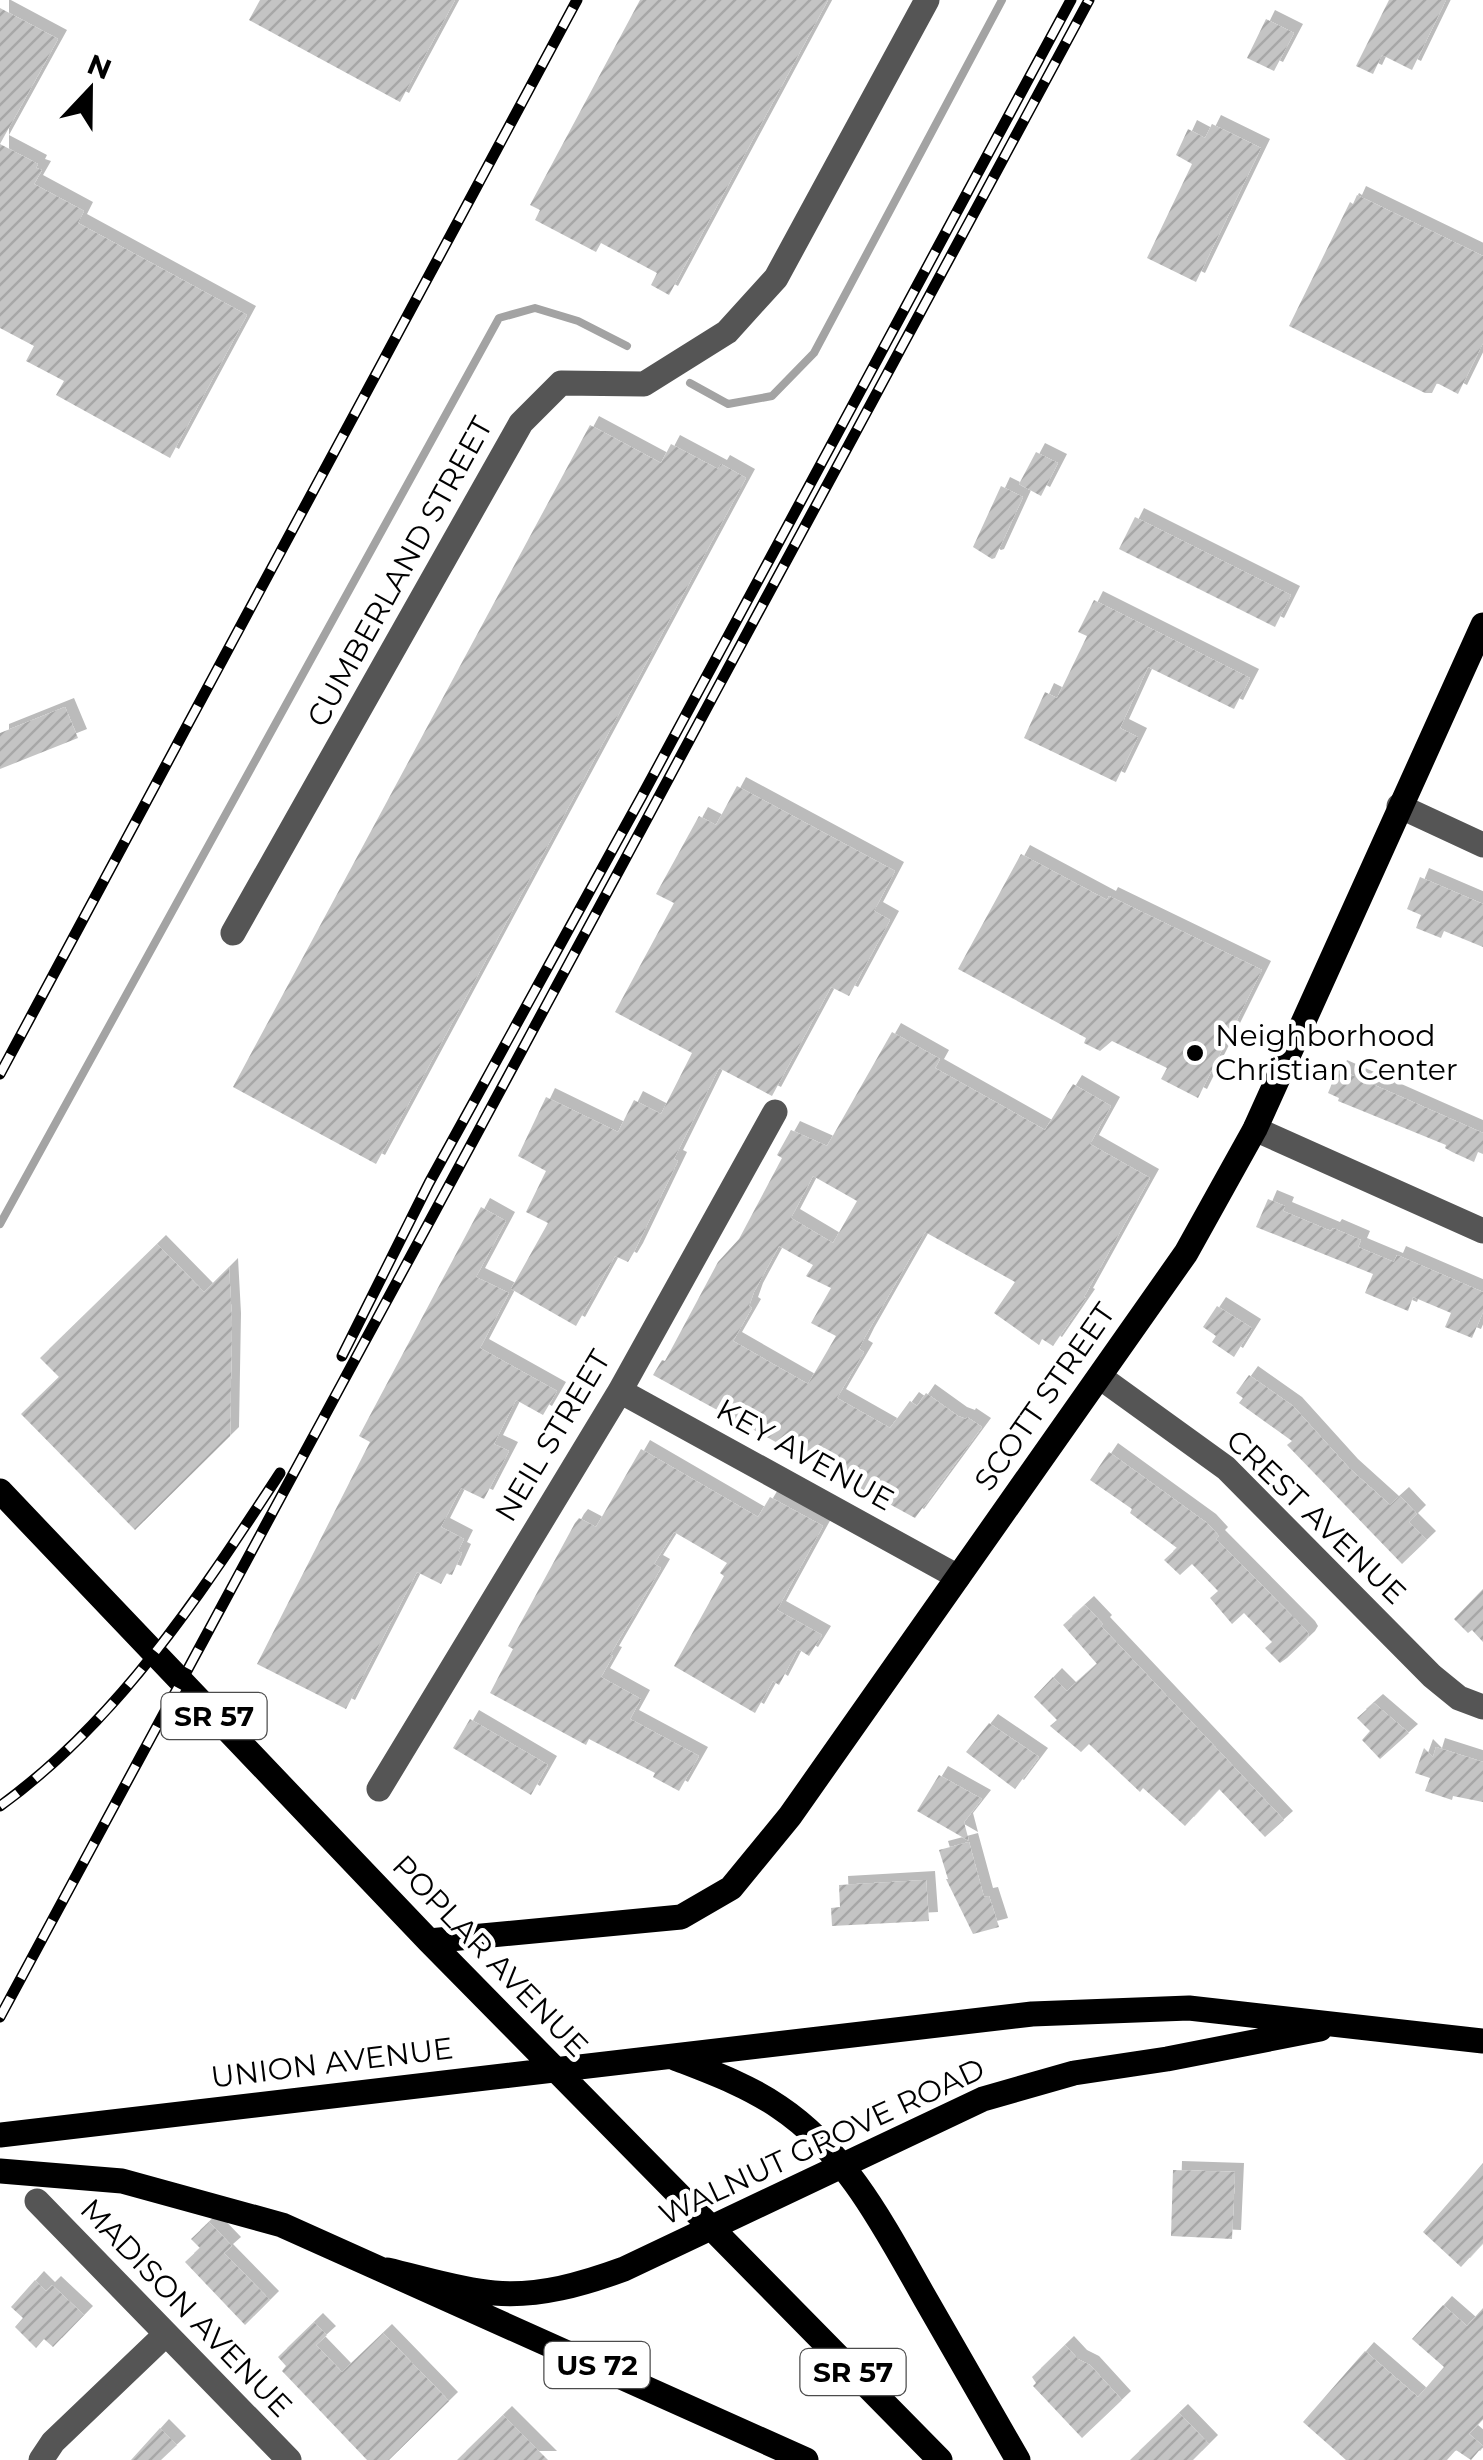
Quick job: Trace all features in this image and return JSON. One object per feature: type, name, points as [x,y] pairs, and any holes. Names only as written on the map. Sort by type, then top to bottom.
[{"type":"main road","name":"SCOTT STREET","points":[[428,1941],[681,1917],[731,1888],[790,1816],[1186,1252],[1255,1128],[1399,806],[1482,632]]},
{"type":"main road","name":"POPLAR AVENUE","points":[[0,1490],[428,1941],[940,2460]]},
{"type":"main road","name":"WALNUT GROVE ROAD","points":[[672,2057],[1032,2014],[1189,2008],[1483,2042]]},
{"type":"main road","name":"WALNUT GROVE ROAD","points":[[387,2270],[493,2293],[533,2292],[584,2283],[624,2269],[983,2099],[1074,2073],[1346,2024]]},
{"type":"main road","name":"UNION AVENUE","points":[[0,2134],[672,2057]]},
{"type":"main road","points":[[672,2057],[730,2079],[779,2106],[816,2136],[851,2176],[881,2221],[1018,2460]]},
{"type":"main road","name":"US 72","points":[[0,2171],[122,2181],[282,2225],[806,2460]]},
{"type":"street","name":"CUMBERLAND STREET","points":[[233,934],[521,423],[561,383],[644,384],[728,332],[776,278],[927,0]]},
{"type":"street","points":[[1399,806],[1483,845]]},
{"type":"street","name":"NEIL STREET","points":[[378,1789],[620,1391],[775,1112]]},
{"type":"street","points":[[1255,1128],[1483,1231]]},
{"type":"street","name":"CREST AVENUE","points":[[1100,1378],[1226,1468],[1432,1676],[1459,1698],[1483,1707]]},
{"type":"street","name":"KEY AVENUE","points":[[620,1391],[958,1576]]},
{"type":"street","name":"MADISON AVENUE","points":[[36,2200],[289,2460]]},
{"type":"street","points":[[41,2460],[53,2442],[166,2334]]},
{"type":"building","points":[[260,0],[455,0],[400,102],[249,20]]},
{"type":"building","points":[[640,0],[828,0],[669,295],[651,285],[657,273],[601,243],[596,252],[535,220],[540,210],[530,205]]},
{"type":"building","points":[[1389,0],[1446,0],[1412,70],[1382,55],[1373,74],[1356,66]]},
{"type":"building","points":[[0,8],[58,39],[0,144]]},
{"type":"building","points":[[1266,19],[1294,33],[1274,71],[1247,58]]},
{"type":"building","points":[[1212,124],[1261,148],[1196,282],[1147,258],[1192,164],[1176,155],[1188,129],[1205,138]]},
{"type":"building","points":[[0,144],[38,164],[36,168],[42,170],[34,184],[84,211],[78,223],[247,315],[170,458],[56,395],[64,381],[26,361],[34,346],[0,328]]},
{"type":"building","points":[[1357,195],[1483,256],[1483,343],[1458,394],[1437,383],[1432,393],[1425,393],[1289,326]]},
{"type":"building","points":[[590,425],[661,463],[671,444],[718,469],[721,464],[746,478],[376,1164],[233,1087]]},
{"type":"building","points":[[1036,452],[1058,463],[1041,496],[1019,484]]},
{"type":"building","points":[[1001,486],[1023,497],[992,559],[973,547]]},
{"type":"building","points":[[1135,517],[1291,595],[1275,627],[1119,549]]},
{"type":"building","points":[[1094,600],[1250,678],[1234,709],[1148,667],[1120,728],[1138,737],[1116,782],[1024,738],[1045,692],[1057,698],[1087,636],[1078,632]]},
{"type":"building","points":[[65,707],[78,738],[0,769],[0,733]]},
{"type":"building","points":[[737,786],[895,871],[874,911],[890,920],[849,996],[831,987],[772,1096],[719,1068],[634,1252],[628,1262],[615,1256],[576,1326],[511,1289],[548,1223],[526,1212],[546,1171],[518,1156],[546,1097],[618,1132],[634,1100],[661,1114],[692,1053],[615,1012],[674,903],[656,894],[699,816],[716,825]]},
{"type":"building","points":[[1021,854],[1107,900],[1109,896],[1262,970],[1198,1098],[1161,1079],[1167,1068],[1112,1041],[1100,1051],[1084,1043],[1086,1038],[958,969]]},
{"type":"building","points":[[1420,877],[1483,904],[1483,947],[1444,931],[1441,938],[1416,928],[1421,915],[1407,909]]},
{"type":"building","points":[[892,1032],[940,1059],[935,1068],[1045,1130],[1073,1084],[1111,1106],[1090,1144],[1150,1178],[1086,1298],[1053,1346],[1042,1339],[1039,1345],[994,1313],[1015,1282],[925,1232],[865,1337],[859,1349],[864,1352],[837,1398],[890,1428],[910,1401],[917,1406],[926,1393],[958,1416],[982,1427],[915,1518],[653,1375],[665,1361],[718,1262],[739,1239],[782,1158],[777,1155],[791,1130],[827,1146]],"holes":[[[813,1176],[857,1201],[833,1243],[791,1218]],[[779,1246],[813,1265],[806,1276],[831,1288],[811,1323],[836,1336],[808,1384],[733,1341]]]},
{"type":"building","points":[[1338,1069],[1483,1133],[1483,1154],[1478,1152],[1474,1162],[1445,1148],[1446,1145],[1338,1101],[1328,1093]]},
{"type":"building","points":[[1268,1199],[1285,1206],[1283,1211],[1361,1240],[1358,1247],[1394,1262],[1397,1255],[1483,1292],[1483,1312],[1472,1338],[1445,1327],[1451,1313],[1413,1297],[1408,1311],[1365,1293],[1373,1274],[1256,1227]]},
{"type":"building","points":[[481,1207],[506,1221],[476,1277],[509,1293],[480,1348],[557,1391],[543,1415],[516,1400],[494,1444],[509,1451],[484,1499],[461,1488],[441,1527],[464,1539],[452,1575],[447,1573],[441,1584],[417,1572],[346,1709],[257,1664],[370,1442],[359,1436]]},
{"type":"building","points":[[157,1244],[204,1292],[229,1267],[230,1436],[135,1530],[21,1414],[59,1377],[40,1358]]},
{"type":"building","points":[[1217,1306],[1252,1328],[1234,1357],[1212,1342],[1216,1336],[1203,1327]]},
{"type":"building","points":[[1249,1375],[1293,1406],[1349,1468],[1390,1505],[1400,1496],[1417,1514],[1409,1522],[1427,1540],[1402,1564],[1287,1445],[1292,1441],[1239,1403],[1243,1398],[1236,1393]]},
{"type":"building","points":[[641,1449],[758,1517],[770,1497],[823,1526],[777,1610],[822,1635],[809,1656],[798,1649],[779,1685],[773,1681],[755,1713],[674,1666],[724,1576],[720,1573],[727,1563],[674,1532],[654,1564],[661,1568],[601,1677],[641,1699],[630,1719],[699,1756],[679,1791],[653,1777],[655,1773],[589,1739],[586,1745],[490,1693],[513,1649],[508,1646],[575,1523],[579,1518],[596,1527]]},
{"type":"building","points":[[1109,1452],[1207,1523],[1219,1536],[1216,1539],[1306,1630],[1306,1640],[1280,1663],[1265,1648],[1272,1642],[1244,1613],[1232,1624],[1210,1598],[1218,1591],[1192,1564],[1180,1575],[1164,1560],[1177,1548],[1130,1513],[1132,1509],[1090,1480]]},
{"type":"building","points":[[1483,1589],[1483,1642],[1454,1619]]},
{"type":"building","points":[[1085,1605],[1284,1820],[1265,1837],[1219,1789],[1185,1826],[1143,1788],[1140,1792],[1089,1744],[1081,1752],[1050,1726],[1057,1720],[1034,1697],[1053,1677],[1067,1691],[1097,1664],[1063,1625]]},
{"type":"building","points":[[1374,1703],[1409,1733],[1380,1759],[1362,1740],[1370,1731],[1357,1718]]},
{"type":"building","points":[[470,1719],[548,1765],[531,1795],[453,1748]]},
{"type":"building","points":[[989,1723],[1039,1757],[1015,1789],[966,1752]]},
{"type":"building","points":[[1436,1747],[1483,1762],[1483,1802],[1453,1796],[1452,1800],[1425,1791],[1430,1778],[1415,1773],[1424,1748],[1433,1757]]},
{"type":"building","points":[[939,1775],[982,1799],[964,1822],[969,1841],[917,1811]]},
{"type":"building","points":[[969,1842],[984,1897],[989,1896],[999,1927],[973,1934],[946,1879],[939,1850]]},
{"type":"building","points":[[926,1880],[929,1921],[832,1926],[831,1908],[840,1907],[839,1885]]},
{"type":"building","points":[[1483,2163],[1483,2243],[1461,2267],[1423,2232]]},
{"type":"building","points":[[1173,2170],[1235,2172],[1232,2239],[1171,2236]]},
{"type":"building","points":[[209,2222],[232,2246],[224,2253],[270,2300],[245,2325],[185,2262],[200,2248],[191,2239]]},
{"type":"building","points":[[35,2280],[46,2291],[52,2285],[84,2315],[53,2347],[44,2339],[36,2348],[15,2327],[23,2318],[11,2307]]},
{"type":"building","points":[[1443,2305],[1467,2326],[1483,2308],[1483,2419],[1469,2434],[1483,2446],[1471,2460],[1456,2450],[1447,2460],[1346,2460],[1303,2422],[1365,2351],[1418,2397],[1444,2367],[1412,2339]]},
{"type":"building","points":[[314,2322],[327,2335],[316,2345],[342,2372],[383,2333],[449,2401],[389,2460],[367,2460],[282,2371],[286,2366],[278,2357]]},
{"type":"building","points":[[1065,2345],[1122,2400],[1082,2438],[1033,2386],[1036,2383],[1032,2377]]},
{"type":"building","points":[[1179,2413],[1209,2444],[1193,2460],[1130,2460]]},
{"type":"building","points":[[503,2415],[548,2460],[457,2460]]},
{"type":"building","points":[[160,2428],[177,2445],[161,2460],[131,2460]]},
{"type":"waterway","points":[[690,383],[728,404],[772,396],[814,353],[1002,0]]},
{"type":"waterway","points":[[0,1224],[499,318],[535,308],[578,321],[627,346]]},
{"type":"railway","points":[[0,1074],[577,0]]},
{"type":"railway","points":[[342,1356],[429,1183],[1071,0]]},
{"type":"railway","points":[[0,2017],[1089,0]]},
{"type":"railway","points":[[0,1806],[43,1772],[120,1695],[188,1609],[280,1473]]},
{"type":"place","name":"Neighborhood Christian Center","points":[[1195,1053]]}]
